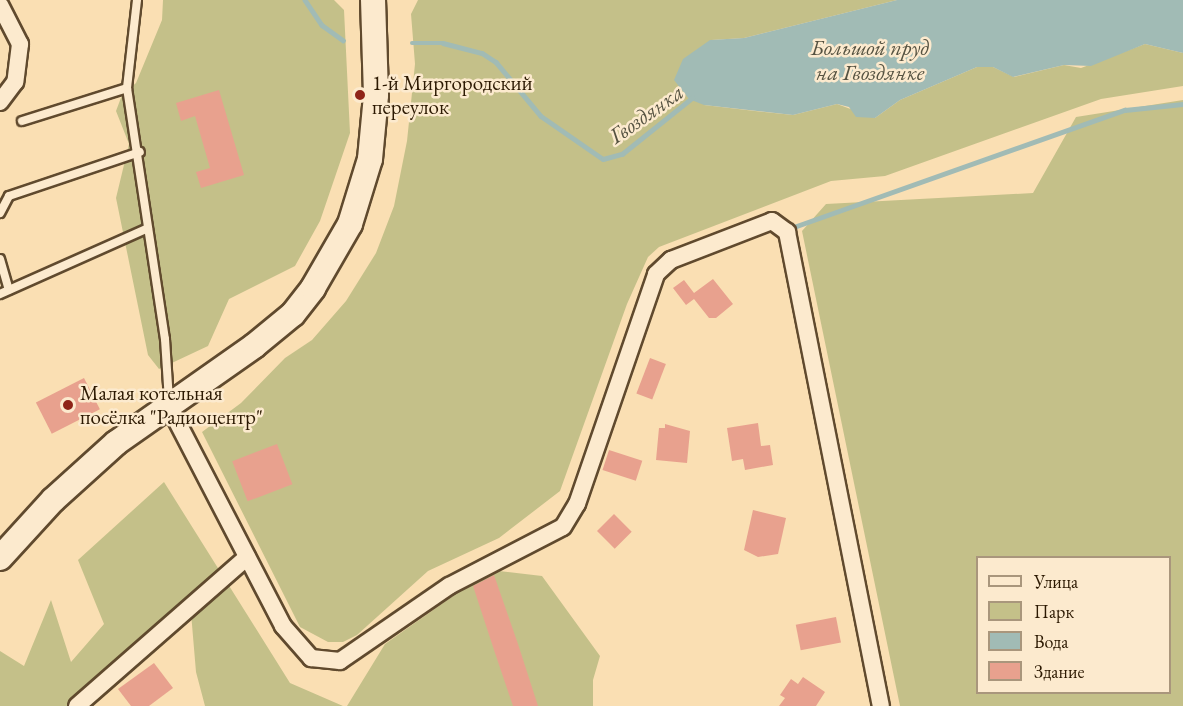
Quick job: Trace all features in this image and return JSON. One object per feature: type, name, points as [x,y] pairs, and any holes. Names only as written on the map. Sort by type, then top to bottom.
[{"type":"street","points":[[0,558],[81,475],[293,314],[336,254],[370,159],[376,95],[373,0]]},
{"type":"street","points":[[0,5],[20,44],[15,82],[0,102]]},
{"type":"street","points":[[169,406],[283,626],[311,658],[340,661],[449,586],[563,527],[577,504],[656,273],[671,260],[772,221],[787,232],[880,706]]},
{"type":"street","points":[[77,706],[247,557]]},
{"type":"lane","points":[[137,0],[127,88],[140,152],[148,228],[165,339],[169,406]]},
{"type":"lane","points":[[22,121],[127,88]]},
{"type":"lane","points":[[0,213],[9,196],[140,152]]},
{"type":"lane","points":[[0,259],[4,292],[148,228]]},
{"type":"green space","points":[[163,0],[334,0],[344,10],[350,133],[320,221],[295,266],[229,299],[208,346],[159,369],[148,355],[116,198],[129,144],[116,111],[122,95],[136,83],[162,20]]},
{"type":"green space","points":[[418,0],[897,0],[744,38],[711,40],[704,105],[755,111],[793,115],[837,104],[875,118],[900,100],[977,67],[993,67],[1014,77],[1064,65],[1081,68],[1145,44],[1183,53],[1183,86],[1101,99],[885,176],[831,181],[659,247],[648,257],[627,304],[560,491],[499,538],[428,571],[357,635],[343,642],[328,642],[300,627],[202,432],[241,403],[285,358],[312,340],[346,301],[376,253],[394,206],[407,141],[415,64],[411,14]]},
{"type":"green space","points":[[1183,100],[1183,706],[900,706],[802,231],[826,204],[1033,193],[1076,117]]},
{"type":"green space","points":[[164,482],[290,683],[343,706],[205,706],[196,672],[191,613],[85,706],[0,706],[0,651],[24,666],[51,600],[71,662],[104,624],[78,560]]},
{"type":"green space","points":[[490,570],[542,576],[600,656],[593,680],[593,706],[347,706],[385,644]]},
{"type":"water","name":"Большой пруд на Гвоздянке","points":[[897,0],[1183,0],[1183,53],[1145,44],[1091,66],[1064,65],[1013,77],[993,67],[977,67],[900,100],[875,118],[856,117],[849,107],[837,104],[793,115],[704,105],[689,99],[674,80],[683,59],[710,40],[744,38]]},
{"type":"building","points":[[219,90],[244,175],[201,188],[196,172],[210,168],[195,116],[181,121],[176,103]]},
{"type":"building","points":[[713,279],[733,304],[716,318],[709,318],[694,299],[686,305],[673,288],[684,280],[694,293]]},
{"type":"building","points":[[650,358],[666,364],[652,400],[636,393]]},
{"type":"building","name":"Малая котельная посёлка \"Радиоцентр\"","points":[[84,378],[100,409],[52,434],[36,403]]},
{"type":"building","points":[[758,423],[761,446],[770,445],[773,465],[745,470],[743,459],[732,461],[727,428]]},
{"type":"building","points":[[665,424],[690,431],[687,463],[656,460],[659,428],[665,428]]},
{"type":"building","points":[[277,444],[292,484],[248,501],[232,461]]},
{"type":"building","points":[[609,450],[642,461],[636,481],[603,470]]},
{"type":"building","points":[[753,510],[786,518],[778,554],[758,557],[744,550]]},
{"type":"building","points":[[614,514],[632,532],[615,549],[597,531]]},
{"type":"building","points":[[494,575],[538,706],[513,706],[495,653],[473,586]]},
{"type":"building","points":[[836,617],[841,643],[801,650],[796,625]]},
{"type":"building","points":[[154,663],[173,688],[149,706],[131,706],[118,689]]},
{"type":"building","points":[[803,677],[825,692],[816,706],[779,706],[785,698],[780,695],[791,679],[798,684]]},
{"type":"waterway","name":"Гвоздянка","points":[[305,0],[322,25],[343,40]]},
{"type":"waterway","name":"Гвоздянка","points":[[412,43],[443,43],[482,53],[496,62],[541,116],[603,159],[622,154],[692,98]]},
{"type":"waterway","points":[[791,228],[1125,110],[1183,104]]},
{"type":"place","name":"1-й Миргородский переулок","points":[[360,95]]},
{"type":"place","name":"Малая котельная посёлка \"Радиоцентр\"","points":[[68,405]]}]
